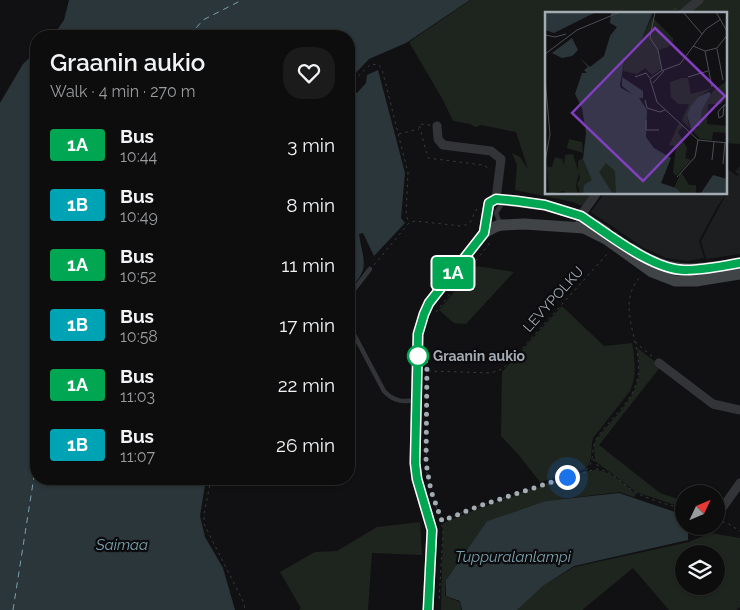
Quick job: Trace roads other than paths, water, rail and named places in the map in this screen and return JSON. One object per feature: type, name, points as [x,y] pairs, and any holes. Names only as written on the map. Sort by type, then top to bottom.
[{"type":"street","points":[[684,12],[698,0]]},
{"type":"street","points":[[437,126],[438,139],[443,145],[491,151],[501,159],[501,199]]},
{"type":"street","points":[[580,221],[595,195]]},
{"type":"street","points":[[428,610],[432,530],[417,479],[415,463],[418,334],[424,314],[436,293],[475,247],[484,233],[489,203],[501,199],[545,205],[580,221],[661,266],[685,270],[740,263]]},
{"type":"street","points":[[484,233],[502,226],[580,221],[652,272],[675,282],[696,281],[740,274]]},
{"type":"street","points":[[659,363],[713,404],[740,410]]},
{"type":"street","points":[[725,506],[740,483]]},
{"type":"lane","points":[[501,199],[496,213],[498,222],[502,226]]},
{"type":"lane","points":[[355,289],[370,270]]},
{"type":"lane","points":[[355,336],[384,391],[390,397],[403,402],[417,400]]},
{"type":"water","points":[[69,0],[470,0],[406,43],[369,59],[355,74],[355,30],[57,30],[64,20]]},
{"type":"water","name":"Saimaa","points":[[30,58],[30,485],[205,485],[200,516],[205,537],[223,568],[235,610],[0,610],[0,103],[23,64]]},
{"type":"water","points":[[378,70],[405,173],[401,218],[405,223],[374,256],[363,233],[359,234],[364,264],[363,270],[355,283],[355,92],[357,93],[366,83],[367,75]]},
{"type":"water","name":"Tuppuralanlampi","points":[[619,493],[675,512],[675,535],[688,535],[688,540],[574,566],[543,586],[517,610],[462,610],[460,601],[446,596],[446,580],[487,521],[546,501]]},
{"type":"place","name":"Graanin aukio","points":[[418,356]]}]
